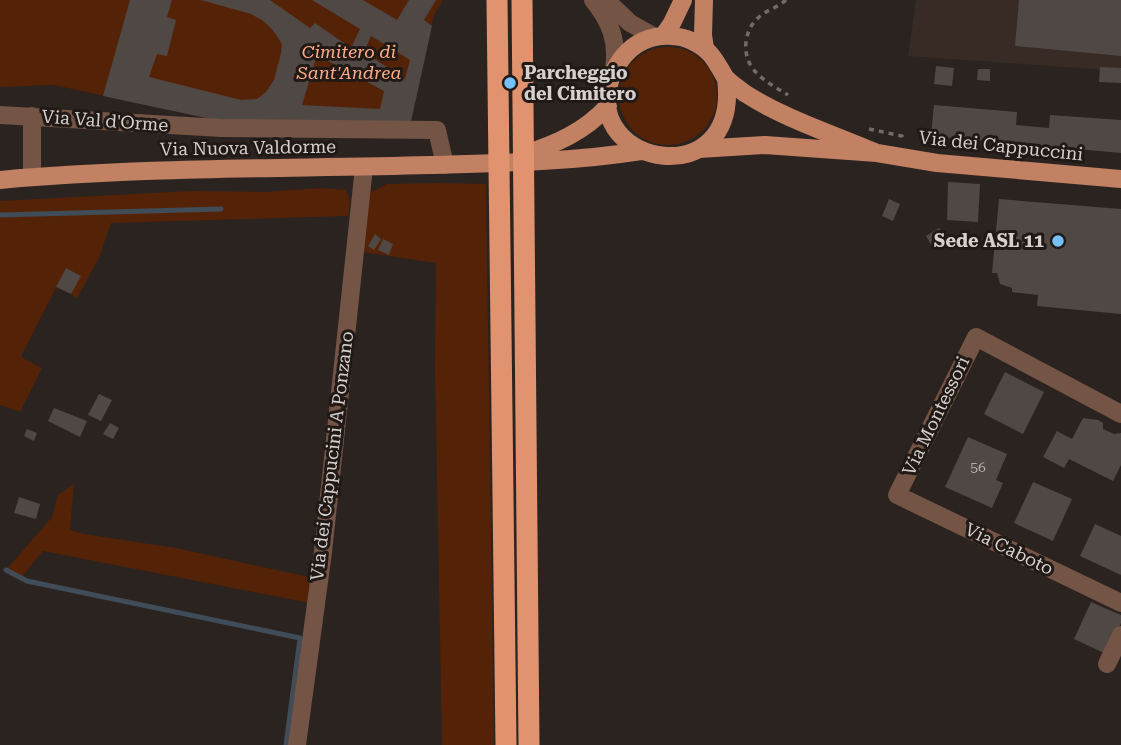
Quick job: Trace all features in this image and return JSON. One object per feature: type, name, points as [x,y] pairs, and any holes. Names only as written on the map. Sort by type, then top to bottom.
[{"type":"highway","points":[[497,0],[506,745]]},
{"type":"highway","points":[[522,0],[529,745]]},
{"type":"main road","points":[[641,151],[619,132],[608,106],[608,87],[614,69],[631,48],[659,36],[672,23],[683,0]]},
{"type":"main road","points":[[704,0],[702,35],[705,48]]},
{"type":"main road","points":[[659,36],[692,40],[705,48]]},
{"type":"main road","name":"Via dei Cappuccini","points":[[705,48],[718,62],[726,79],[764,105],[877,153]]},
{"type":"main road","points":[[699,149],[714,136],[725,118],[729,99],[726,79]]},
{"type":"main road","name":"Via Nuova Valdorme","points":[[496,163],[576,134],[608,106]]},
{"type":"main road","name":"Via dei Cappuccini","points":[[641,151],[668,157],[699,149],[765,145],[877,153],[919,160],[1121,179]]},
{"type":"main road","name":"Via Nuova Valdorme","points":[[0,180],[184,169],[496,163],[590,158],[641,151]]},
{"type":"street","points":[[593,0],[604,13],[615,40],[617,52],[614,69]]},
{"type":"street","points":[[606,0],[630,23],[659,36]]},
{"type":"street","name":"Via Val d'Orme","points":[[0,115],[221,128],[437,130],[445,165]]},
{"type":"street","name":"Via Val d'Orme","points":[[32,116],[32,177]]},
{"type":"street","name":"Via dei Cappucini A Ponzano","points":[[297,745],[323,552],[364,167]]},
{"type":"street","name":"Via Montessori","points":[[897,495],[976,337],[1121,414]]},
{"type":"street","name":"Via Caboto","points":[[897,495],[1121,603]]},
{"type":"street","points":[[1107,664],[1121,635]]},
{"type":"path","points":[[786,0],[764,12],[752,24],[747,34],[746,54],[752,70],[789,96]]},
{"type":"path","points":[[868,129],[902,136],[919,160]]},
{"type":"shaded area","points":[[916,0],[1121,0],[1121,71],[908,56]]},
{"type":"green space","name":"Cimitero di Sant'Andrea","points":[[0,0],[443,0],[434,15],[410,126],[220,121],[54,85],[0,87]]},
{"type":"green space","points":[[668,47],[687,51],[702,62],[713,77],[717,96],[713,115],[702,130],[687,141],[668,145],[649,141],[634,130],[623,115],[619,96],[623,77],[634,62],[649,51]]},
{"type":"green space","points":[[387,184],[486,184],[494,745],[442,745],[435,369],[436,263],[355,251],[366,195]]},
{"type":"green space","points":[[322,188],[346,190],[350,201],[348,216],[111,223],[99,258],[77,298],[71,294],[80,276],[66,268],[21,357],[42,368],[20,412],[0,405],[0,201],[191,191],[266,192]]},
{"type":"green space","points":[[74,484],[70,530],[176,548],[318,579],[315,604],[43,551],[21,578],[6,570],[52,517],[58,495]]},
{"type":"building","points":[[130,0],[172,0],[167,17],[176,20],[167,56],[157,54],[149,77],[241,100],[257,99],[266,92],[274,80],[282,44],[272,29],[251,14],[201,0],[270,0],[310,28],[315,23],[351,48],[360,29],[312,0],[363,0],[397,20],[409,0],[436,0],[424,20],[432,26],[410,126],[220,121],[103,96]],"holes":[[[371,36],[410,60],[405,79],[364,52]],[[317,55],[384,91],[380,109],[302,105]]]},
{"type":"building","points":[[1019,0],[1121,0],[1121,56],[1015,46]]},
{"type":"building","points":[[936,66],[954,68],[952,86],[934,84]]},
{"type":"building","points":[[1100,67],[1121,68],[1121,83],[1099,82]]},
{"type":"building","points":[[978,69],[990,69],[990,81],[977,80]]},
{"type":"building","points":[[934,105],[1017,112],[1016,125],[1049,128],[1050,115],[1121,120],[1121,153],[931,136]]},
{"type":"building","points":[[948,182],[980,184],[978,222],[947,220]]},
{"type":"building","points":[[889,199],[900,204],[893,221],[882,216]]},
{"type":"building","name":"Sede ASL 11","points":[[999,199],[1121,209],[1121,314],[1037,306],[1038,295],[1012,292],[1012,288],[1000,284],[997,273],[992,273]]},
{"type":"building","points":[[939,228],[947,243],[934,250],[926,236]]},
{"type":"building","points":[[375,234],[381,239],[374,250],[368,246]]},
{"type":"building","points":[[383,239],[393,244],[389,255],[378,250]]},
{"type":"building","points":[[66,268],[81,276],[71,294],[56,287]]},
{"type":"building","points":[[1005,372],[1044,392],[1023,434],[984,414]]},
{"type":"building","points":[[99,394],[112,400],[101,421],[88,415]]},
{"type":"building","points":[[54,408],[87,421],[80,437],[48,421]]},
{"type":"building","points":[[1083,418],[1098,420],[1103,423],[1103,429],[1114,434],[1121,433],[1121,465],[1113,481],[1069,459],[1064,468],[1043,457],[1057,431],[1072,439]]},
{"type":"building","points":[[110,423],[119,428],[113,439],[103,434]]},
{"type":"building","points":[[27,429],[37,433],[34,441],[24,436]]},
{"type":"building","points":[[968,437],[1007,454],[996,480],[1003,483],[992,508],[945,487]]},
{"type":"building","points":[[1033,482],[1072,499],[1053,541],[1014,523]]},
{"type":"building","points":[[19,497],[40,504],[36,519],[14,513]]},
{"type":"building","points":[[1095,524],[1121,536],[1121,575],[1080,556]]},
{"type":"building","points":[[1091,602],[1121,615],[1121,623],[1106,654],[1074,639]]},
{"type":"waterway","points":[[0,215],[221,209]]},
{"type":"waterway","points":[[6,570],[27,581],[300,638],[286,745]]},
{"type":"place","name":"Parcheggio del Cimitero","points":[[510,83]]},
{"type":"place","name":"Sede ASL 11","points":[[1058,241]]}]
